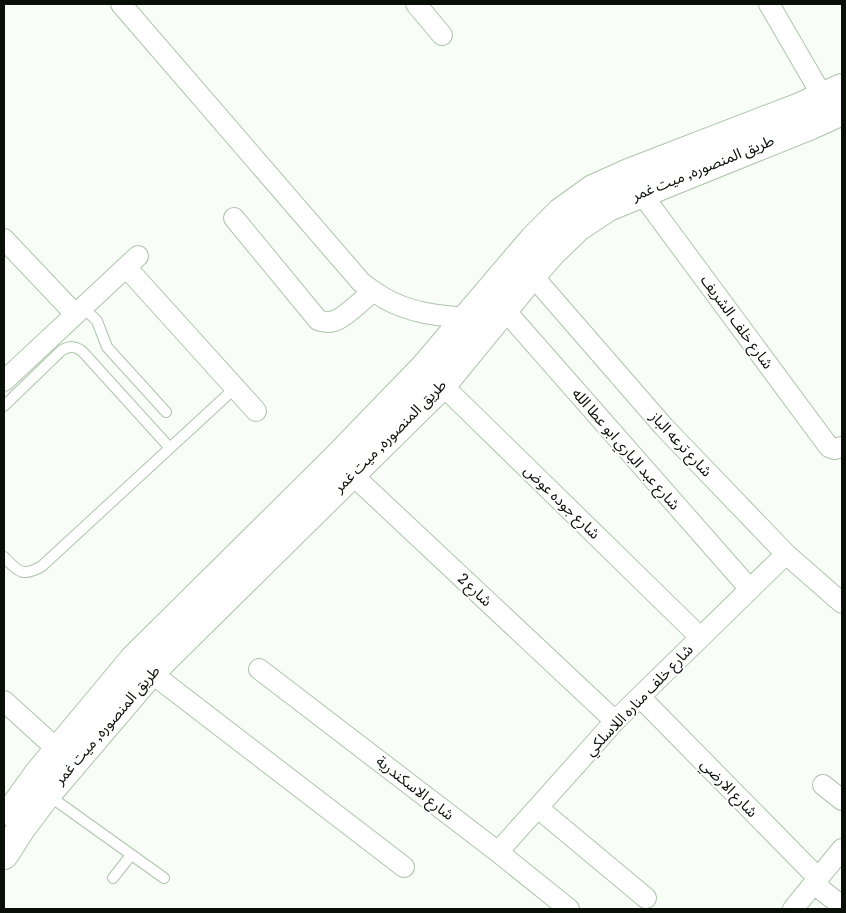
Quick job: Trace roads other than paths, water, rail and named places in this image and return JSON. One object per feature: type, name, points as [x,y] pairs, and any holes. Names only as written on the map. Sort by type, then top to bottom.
[{"type":"main road","name":"طريق المنصوره, ميت غمر","points":[[4,822],[58,750],[344,467],[433,376],[504,309],[552,252],[578,227],[608,207],[811,125],[836,99]]},
{"type":"main road","name":"طريق المنصوره, ميت غمر","points":[[433,376],[468,318],[534,239],[561,212],[592,189],[631,172],[800,107],[836,99]]},
{"type":"main road","name":"طريق المنصوره, ميت غمر","points":[[4,855],[22,827],[142,665]]},
{"type":"street","points":[[122,4],[360,282],[384,299],[411,310],[439,316],[468,318]]},
{"type":"street","points":[[416,4],[442,35]]},
{"type":"street","points":[[769,4],[836,99]]},
{"type":"street","name":"شارع خلف الشريف","points":[[641,193],[829,447],[838,448]]},
{"type":"street","points":[[234,218],[318,320],[333,322],[338,320],[373,291]]},
{"type":"street","points":[[4,239],[79,310]]},
{"type":"street","points":[[4,381],[132,261],[235,388],[256,411]]},
{"type":"street","name":"شارع ترعه الباز","points":[[532,275],[664,427],[786,554],[842,602]]},
{"type":"street","name":"شارع عبد الباري ابو عطا الله","points":[[504,309],[749,588]]},
{"type":"street","name":"شارع جوده عوض","points":[[433,376],[700,637]]},
{"type":"street","name":"شارع 2","points":[[344,467],[615,721]]},
{"type":"street","name":"شارع خلف مناره اللاسلكي","points":[[498,852],[615,721],[749,588],[786,554]]},
{"type":"street","points":[[142,665],[404,867]]},
{"type":"street","name":"شارع الاسكندرية","points":[[259,669],[498,852],[569,909]]},
{"type":"street","name":"شارع الارضي","points":[[640,696],[842,906]]},
{"type":"street","points":[[4,701],[58,750]]},
{"type":"street","points":[[824,785],[842,800]]},
{"type":"street","points":[[538,808],[646,898]]},
{"type":"street","points":[[794,909],[842,849]]},
{"type":"lane","points":[[79,310],[97,322],[107,347],[166,412]]},
{"type":"lane","points":[[4,406],[62,350],[72,346],[82,352],[170,448]]},
{"type":"lane","points":[[4,557],[17,570],[23,572],[42,566],[235,388]]},
{"type":"lane","points":[[47,794],[164,878]]},
{"type":"lane","points":[[113,878],[131,854]]}]
